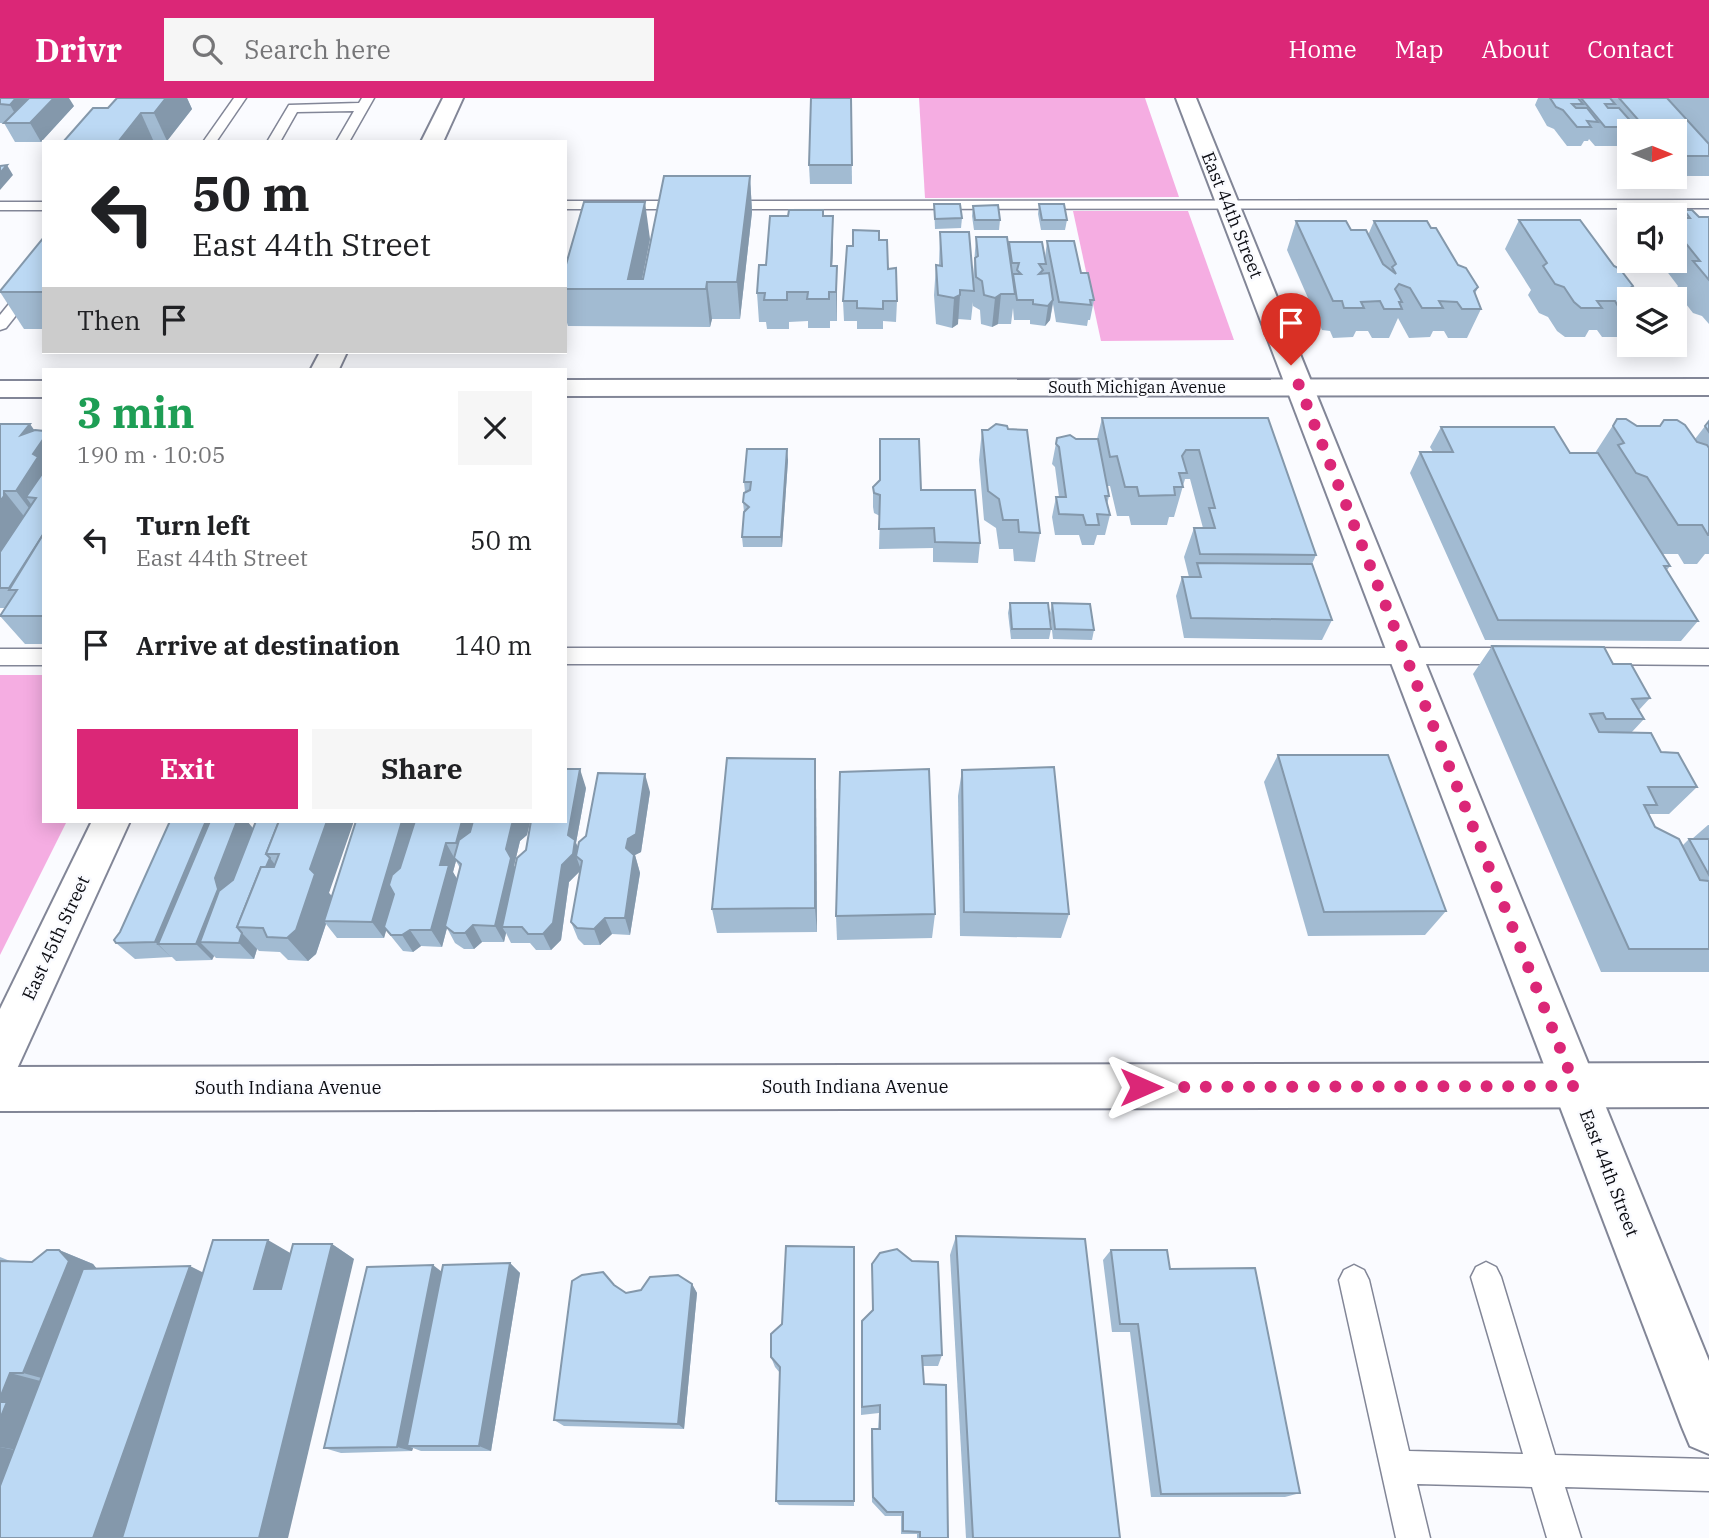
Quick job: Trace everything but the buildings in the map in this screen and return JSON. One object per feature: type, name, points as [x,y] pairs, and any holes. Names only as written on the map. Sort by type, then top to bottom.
[{"type":"street","points":[[433,140],[453,98]]},
{"type":"street","name":"East 44th Street","points":[[1186,98],[1709,1427]]},
{"type":"street","name":"South Michigan Avenue","points":[[567,388],[1709,387]]},
{"type":"street","points":[[0,389],[42,389]]},
{"type":"street","name":"East 45th Street","points":[[0,1056],[110,823]]},
{"type":"street","name":"South Indiana Avenue","points":[[0,1089],[1709,1085]]},
{"type":"lane","points":[[210,140],[240,98]]},
{"type":"lane","points":[[273,140],[293,108],[365,103]]},
{"type":"lane","points":[[343,140],[365,103]]},
{"type":"lane","points":[[567,205],[1709,204]]},
{"type":"lane","points":[[0,206],[42,206]]},
{"type":"lane","points":[[0,325],[42,272]]},
{"type":"lane","points":[[567,656],[1528,656]]},
{"type":"lane","points":[[1555,656],[1709,657]]},
{"type":"lane","points":[[0,657],[42,657]]},
{"type":"lane","points":[[1486,1277],[1564,1538]]},
{"type":"lane","points":[[1354,1280],[1413,1538]]},
{"type":"lane","points":[[1397,1467],[1709,1475]]},
{"type":"shaded area","points":[[919,98],[1145,98],[1179,197],[925,198]]},
{"type":"shaded area","points":[[1073,211],[1188,211],[1234,340],[1101,341]]},
{"type":"shaded area","points":[[0,675],[42,675],[42,823],[66,823],[0,955]]},
{"type":"route","points":[[1141,1087],[1575,1086],[1291,365]]}]
